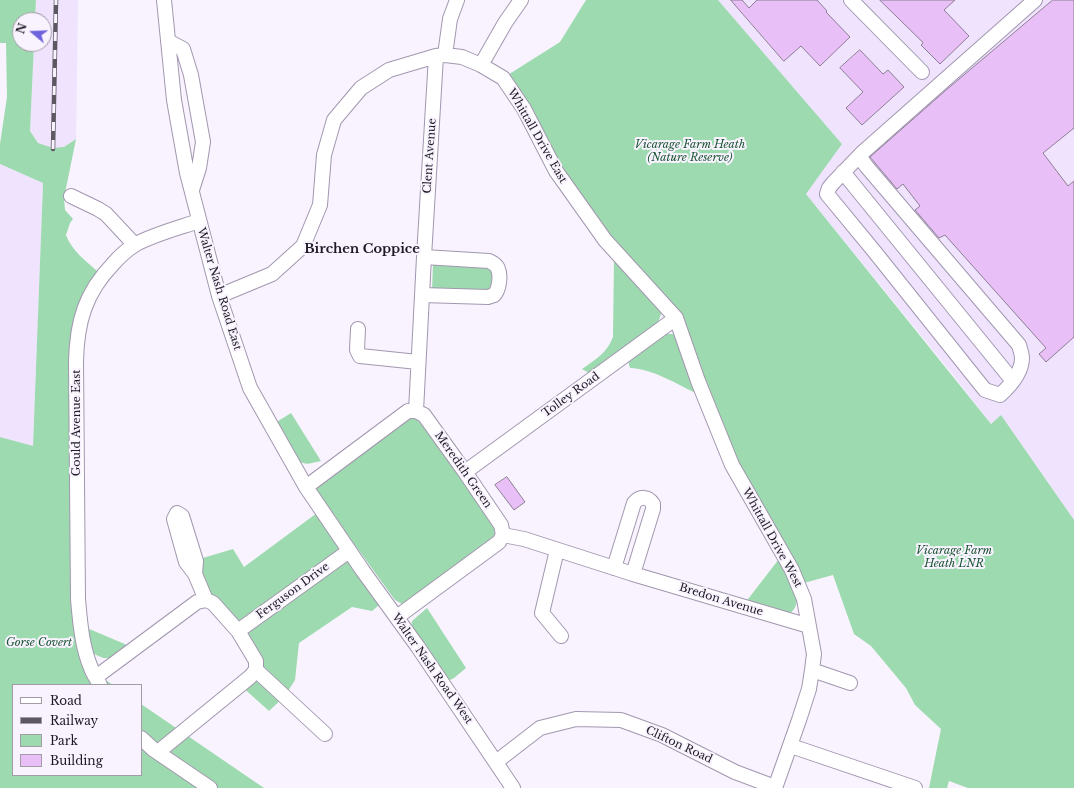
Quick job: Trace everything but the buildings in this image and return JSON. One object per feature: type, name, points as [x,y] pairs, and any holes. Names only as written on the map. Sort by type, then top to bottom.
[{"type":"street","name":"Walter Nash Road East","points":[[164,0],[174,100],[192,191],[219,296],[250,388],[306,487],[349,551]]},
{"type":"street","name":"Clent Avenue","points":[[416,411],[424,257],[441,55],[450,19],[457,0]]},
{"type":"street","points":[[481,65],[505,23],[521,0]]},
{"type":"street","points":[[851,0],[922,72]]},
{"type":"street","points":[[862,153],[861,159],[867,167],[1019,345],[1022,357],[1019,372],[1010,386],[1000,395],[985,390],[827,194],[829,188],[862,153],[1035,0]]},
{"type":"street","points":[[168,41],[183,49],[191,75],[203,142],[199,168],[192,191]]},
{"type":"street","name":"Whittall Drive East","points":[[219,296],[272,274],[304,246],[320,205],[324,155],[334,120],[361,88],[389,70],[441,55],[462,58],[481,65],[503,78],[524,109],[556,171],[604,240],[676,318]]},
{"type":"street","points":[[843,172],[1013,381]]},
{"type":"street","points":[[71,196],[106,214],[135,245]]},
{"type":"street","name":"Gould Avenue East","points":[[98,681],[87,657],[83,641],[78,599],[77,341],[84,309],[95,285],[104,273],[117,259],[135,245],[199,221]]},
{"type":"street","points":[[422,294],[488,297],[494,295],[498,288],[499,278],[498,269],[495,264],[489,261],[424,257]]},
{"type":"street","name":"Tolley Road","points":[[465,472],[676,318]]},
{"type":"street","name":"Whittall Drive West","points":[[676,318],[698,381],[732,465],[792,570],[804,599],[814,654],[812,670],[809,689],[791,746],[775,788]]},
{"type":"street","points":[[358,329],[357,350],[360,356],[418,362]]},
{"type":"street","points":[[306,487],[408,411],[416,411]]},
{"type":"street","name":"Meredith Green","points":[[416,411],[424,415],[465,472],[501,525],[503,535]]},
{"type":"street","points":[[614,568],[634,503],[641,497],[647,498],[653,504],[653,509],[633,574]]},
{"type":"street","points":[[397,617],[499,542],[503,535]]},
{"type":"street","name":"Bredon Avenue","points":[[503,535],[524,539],[633,574],[809,626]]},
{"type":"street","points":[[557,550],[542,613],[561,636]]},
{"type":"street","name":"Walter Nash Road West","points":[[349,551],[397,617],[513,788]]},
{"type":"street","name":"Ferguson Drive","points":[[238,631],[349,551]]},
{"type":"street","points":[[195,574],[206,600]]},
{"type":"street","points":[[98,681],[197,602],[206,600],[213,603],[238,631],[256,661],[256,670],[250,677],[158,752]]},
{"type":"street","points":[[256,670],[325,734]]},
{"type":"street","points":[[812,670],[850,683]]},
{"type":"street","name":"Clifton Road","points":[[496,762],[540,728],[576,719],[621,720],[662,735],[735,772],[775,788]]},
{"type":"street","points":[[142,739],[158,752],[210,788]]},
{"type":"street","points":[[791,746],[915,788]]},
{"type":"shaded area","points":[[36,0],[78,0],[76,139],[64,147],[53,149],[38,143],[30,131],[34,52],[52,52],[52,12],[35,12]]},
{"type":"shaded area","points":[[718,0],[1074,0],[1074,520],[1001,415],[991,424],[950,371],[806,194],[842,144]]},
{"type":"shaded area","points":[[0,164],[43,183],[33,447],[0,437]]},
{"type":"green space","name":"Gorse Covert","points":[[0,0],[36,0],[35,12],[12,12],[12,52],[34,52],[30,131],[38,143],[53,148],[64,147],[76,139],[64,198],[65,210],[73,219],[66,235],[75,251],[97,271],[72,349],[88,668],[112,684],[12,684],[12,776],[142,776],[142,705],[264,788],[0,788],[0,437],[33,446],[43,183],[0,164],[0,144],[7,97],[6,43],[0,43]]},
{"type":"green space","name":"Vicarage Farm Heath LNR","points":[[586,0],[718,0],[842,144],[806,194],[991,424],[1001,415],[1074,520],[1074,788],[968,788],[949,781],[947,788],[929,788],[941,729],[915,705],[906,688],[871,646],[854,634],[833,575],[804,583],[732,465],[676,318],[605,240],[503,78],[560,42]]},
{"type":"green space","points":[[614,258],[660,307],[661,314],[658,323],[589,373],[582,369],[604,352],[611,343],[613,337]]},
{"type":"green space","points":[[433,264],[489,265],[494,271],[491,291],[432,290]]},
{"type":"green space","points":[[664,334],[675,334],[700,395],[657,374],[630,368],[627,358]]},
{"type":"green space","points":[[291,413],[321,461],[305,464],[294,457],[290,452],[275,423]]},
{"type":"green space","points":[[404,418],[416,419],[423,426],[495,527],[494,539],[402,604],[395,600],[317,493],[316,488]]},
{"type":"green space","points":[[321,510],[384,601],[372,611],[352,607],[299,643],[295,680],[285,696],[269,711],[240,685],[256,670],[213,603],[196,560],[233,549],[244,567]]},
{"type":"green space","points":[[779,559],[795,588],[797,595],[797,603],[788,615],[745,603]]},
{"type":"green space","points":[[427,608],[466,668],[448,681],[411,628],[412,621]]},
{"type":"green space","points":[[87,628],[127,645],[111,658],[103,658],[94,654],[89,644]]},
{"type":"railway","points":[[53,149],[56,0]]},
{"type":"district","name":"Birchen Coppice","points":[[362,249]]},
{"type":"park label","name":"Vicarage Farm Heath (Nature Reserve)","points":[[690,151]]}]
